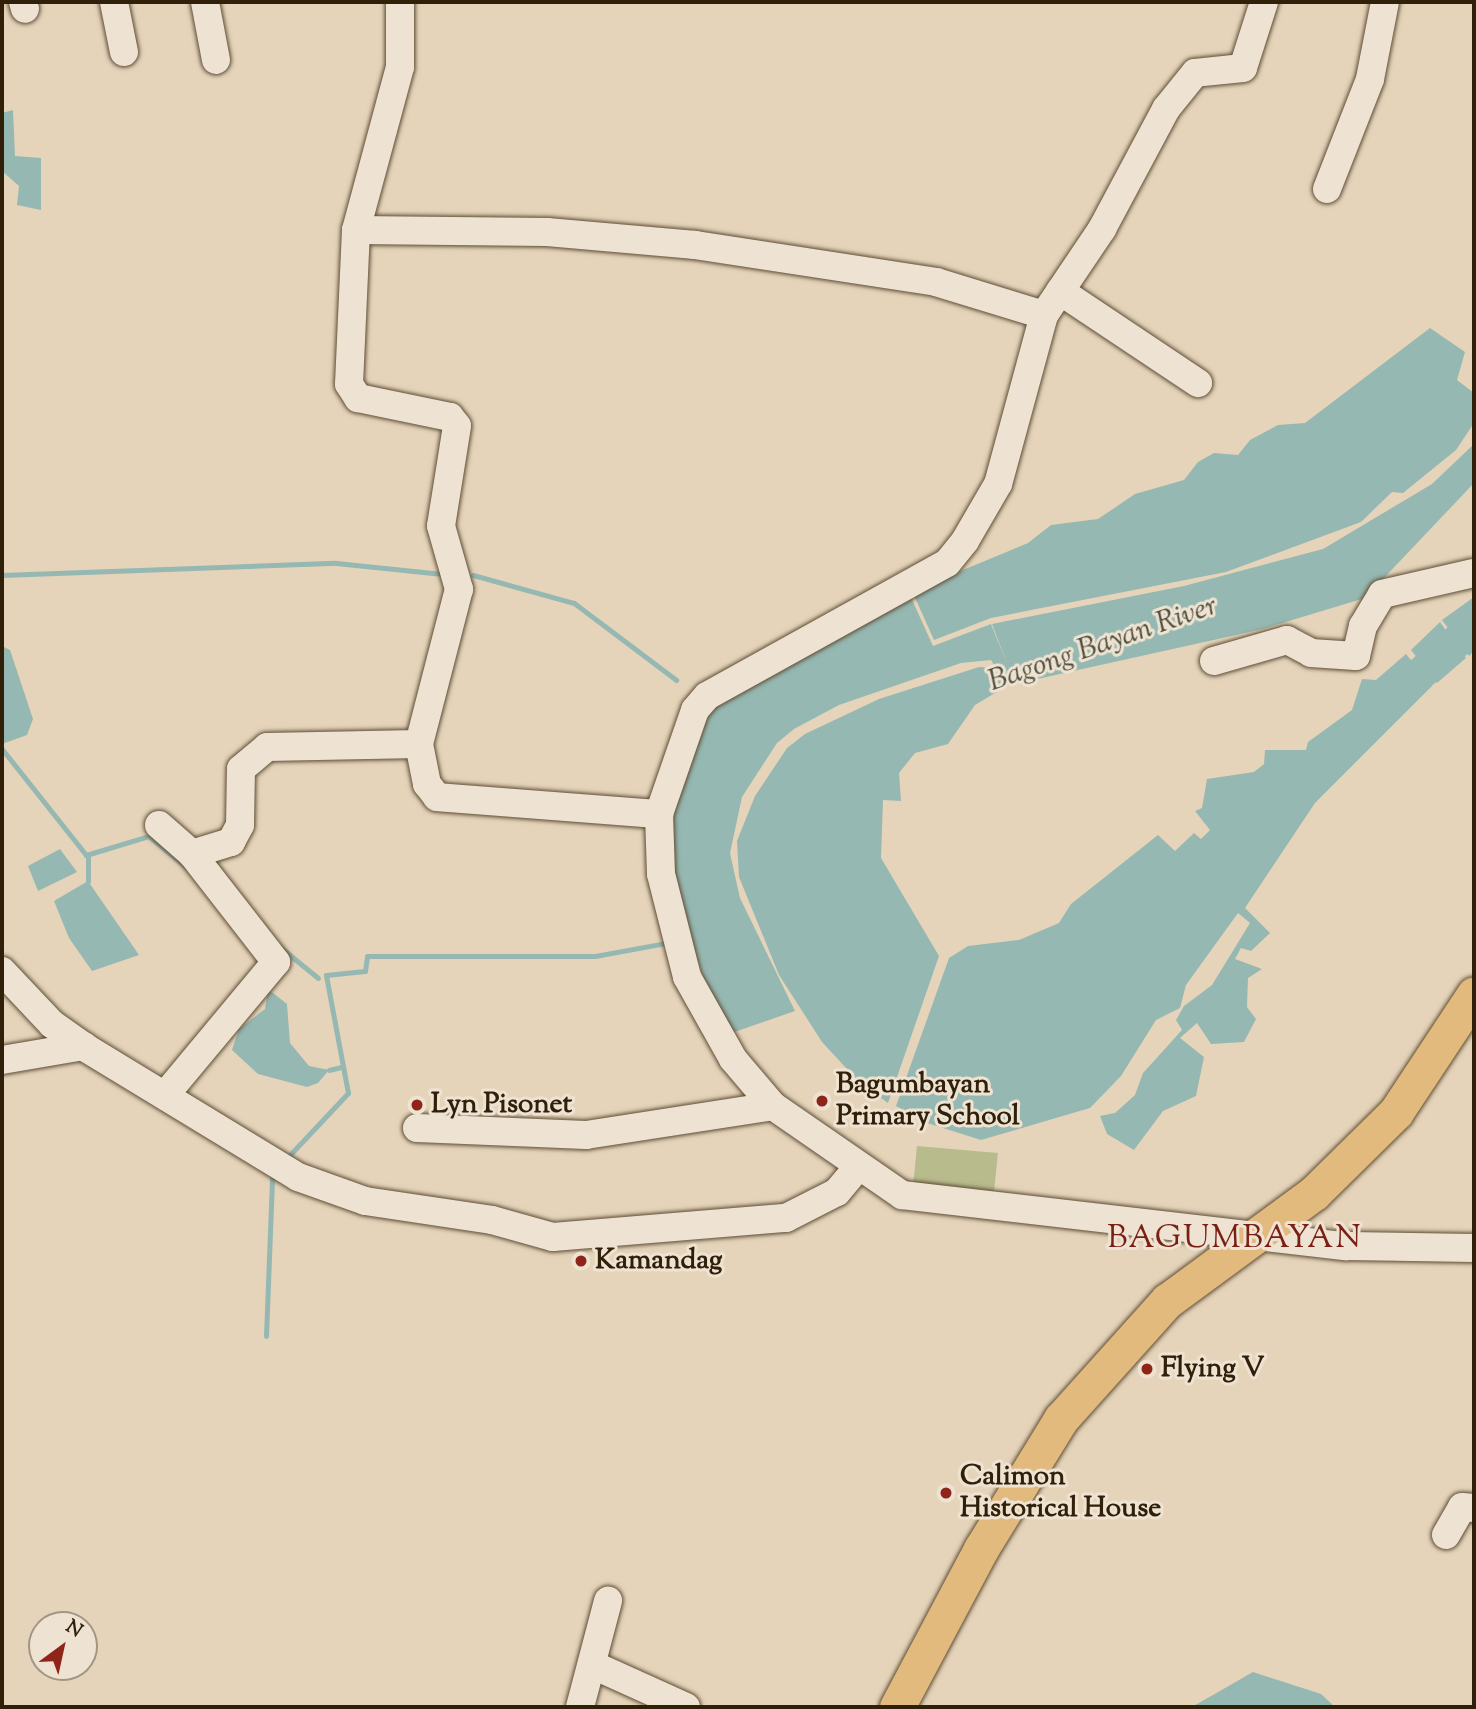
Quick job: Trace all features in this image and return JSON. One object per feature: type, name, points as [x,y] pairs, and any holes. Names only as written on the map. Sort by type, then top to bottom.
[{"type":"main road","points":[[897,1707],[981,1549],[1061,1419],[1167,1301],[1314,1193],[1396,1112],[1474,994]]},
{"type":"street","points":[[114,2],[124,52]]},
{"type":"street","points":[[205,2],[216,60]]},
{"type":"street","points":[[400,2],[400,67],[356,230],[351,391],[450,417],[457,426],[441,526],[459,589],[419,744],[427,785],[437,797],[659,814]]},
{"type":"street","points":[[1264,2],[1248,61],[1234,71],[1208,67],[1195,73],[1166,109],[1102,229],[1044,315],[998,484],[965,541],[947,563],[707,696],[695,710],[659,814],[661,874],[687,977],[733,1059],[773,1106],[857,1168],[902,1195],[946,1203],[1259,1234],[1356,1247],[1474,1248]]},
{"type":"street","points":[[1327,188],[1370,79],[1385,2]]},
{"type":"street","points":[[356,230],[547,232],[695,245],[936,282],[1044,315]]},
{"type":"street","points":[[1060,291],[1198,383]]},
{"type":"street","points":[[1214,662],[1287,640],[1311,653],[1356,656],[1363,626],[1382,594],[1474,573]]},
{"type":"street","points":[[192,854],[231,842],[240,825],[241,769],[267,747],[419,744]]},
{"type":"street","points":[[159,825],[192,854],[276,962],[167,1093]]},
{"type":"street","points":[[2,971],[52,1024],[84,1046],[323,1188],[553,1237],[786,1218],[837,1192],[857,1168]]},
{"type":"street","points":[[2,1060],[84,1046]]},
{"type":"street","points":[[417,1128],[586,1135],[773,1106]]},
{"type":"street","points":[[1446,1535],[1462,1507],[1474,1508]]},
{"type":"street","points":[[580,1707],[608,1601]]},
{"type":"street","points":[[593,1665],[686,1707]]},
{"type":"green space","points":[[917,1146],[998,1153],[994,1192],[913,1186]]},
{"type":"water","points":[[13,110],[15,156],[41,158],[41,210],[17,205],[19,186],[2,171],[2,113]]},
{"type":"water","points":[[1430,328],[1465,352],[1457,380],[1474,393],[1474,423],[1456,450],[1403,493],[1392,492],[1361,522],[1226,572],[991,618],[934,640],[912,591],[1028,543],[1051,525],[1098,519],[1135,494],[1184,480],[1198,462],[1214,453],[1238,455],[1250,440],[1278,425],[1305,423]]},
{"type":"water","points":[[1474,444],[1474,483],[1365,598],[1263,629],[1006,686],[991,660],[961,663],[839,705],[794,729],[777,743],[742,797],[730,853],[740,898],[795,1011],[723,1036],[666,865],[671,793],[704,701],[909,593],[933,646],[991,624],[1008,666],[992,624],[1184,586],[1323,549],[1432,484]]},
{"type":"water","points":[[1474,597],[1474,651],[1469,656],[1442,620]]},
{"type":"water","points":[[1440,622],[1466,658],[1437,683],[1411,650]]},
{"type":"water","points":[[2,646],[10,650],[33,719],[27,735],[2,744]]},
{"type":"water","points":[[1406,654],[1432,686],[1315,803],[1245,908],[1270,933],[1251,951],[1241,948],[1235,959],[1262,969],[1248,978],[1247,1007],[1256,1019],[1244,1042],[1211,1044],[1197,1023],[1180,1038],[1204,1057],[1196,1096],[1163,1111],[1134,1150],[1107,1134],[1100,1116],[1115,1113],[1135,1095],[1143,1073],[1182,1030],[1176,1020],[1184,1006],[1212,985],[1250,923],[1238,913],[1186,985],[1180,1008],[1156,1020],[1121,1076],[1090,1108],[981,1140],[924,1122],[896,1106],[949,958],[968,946],[1019,940],[1059,923],[1071,904],[1158,835],[1175,851],[1194,833],[1201,839],[1210,830],[1195,811],[1202,808],[1207,779],[1254,772],[1264,764],[1265,750],[1306,750],[1308,742],[1352,710],[1362,679],[1376,680]]},
{"type":"water","points":[[979,667],[994,668],[1005,687],[975,705],[948,744],[915,753],[899,773],[901,801],[883,800],[881,858],[939,956],[888,1103],[860,1083],[822,1042],[779,975],[739,877],[737,841],[755,796],[787,748],[805,734],[879,699]]},
{"type":"water","points":[[60,849],[77,872],[38,891],[28,866]]},
{"type":"water","points":[[88,881],[139,955],[92,971],[69,938],[54,901]]},
{"type":"water","points":[[268,989],[287,1004],[290,1043],[309,1066],[329,1070],[318,1083],[307,1087],[258,1074],[232,1050],[239,1029],[265,1009]]},
{"type":"water","points":[[1253,1672],[1321,1694],[1335,1707],[1192,1707]]},
{"type":"waterway","points":[[2,575],[336,563],[442,574]]},
{"type":"waterway","points":[[473,575],[574,603],[676,680]]},
{"type":"waterway","name":"Bagong Bayan River","points":[[1387,703],[1474,625]]},
{"type":"waterway","points":[[2,749],[86,855],[149,836],[188,869]]},
{"type":"waterway","points":[[88,855],[88,881]]},
{"type":"waterway","points":[[285,1160],[348,1093],[326,975],[365,971],[367,956],[595,956],[671,942]]},
{"type":"waterway","points":[[280,947],[318,978]]},
{"type":"waterway","points":[[329,1070],[341,1067]]},
{"type":"waterway","points":[[266,1336],[272,1178]]},
{"type":"place","name":"Bagumbayan Primary School","points":[[822,1101]]},
{"type":"place","name":"Lyn Pisonet","points":[[417,1105]]},
{"type":"place","name":"Kamandag","points":[[581,1261]]},
{"type":"place","name":"Flying V","points":[[1147,1369]]},
{"type":"place","name":"Calimon Historical House","points":[[946,1493]]},
{"type":"district","name":"BAGUMBAYAN","points":[[1235,1239]]}]
